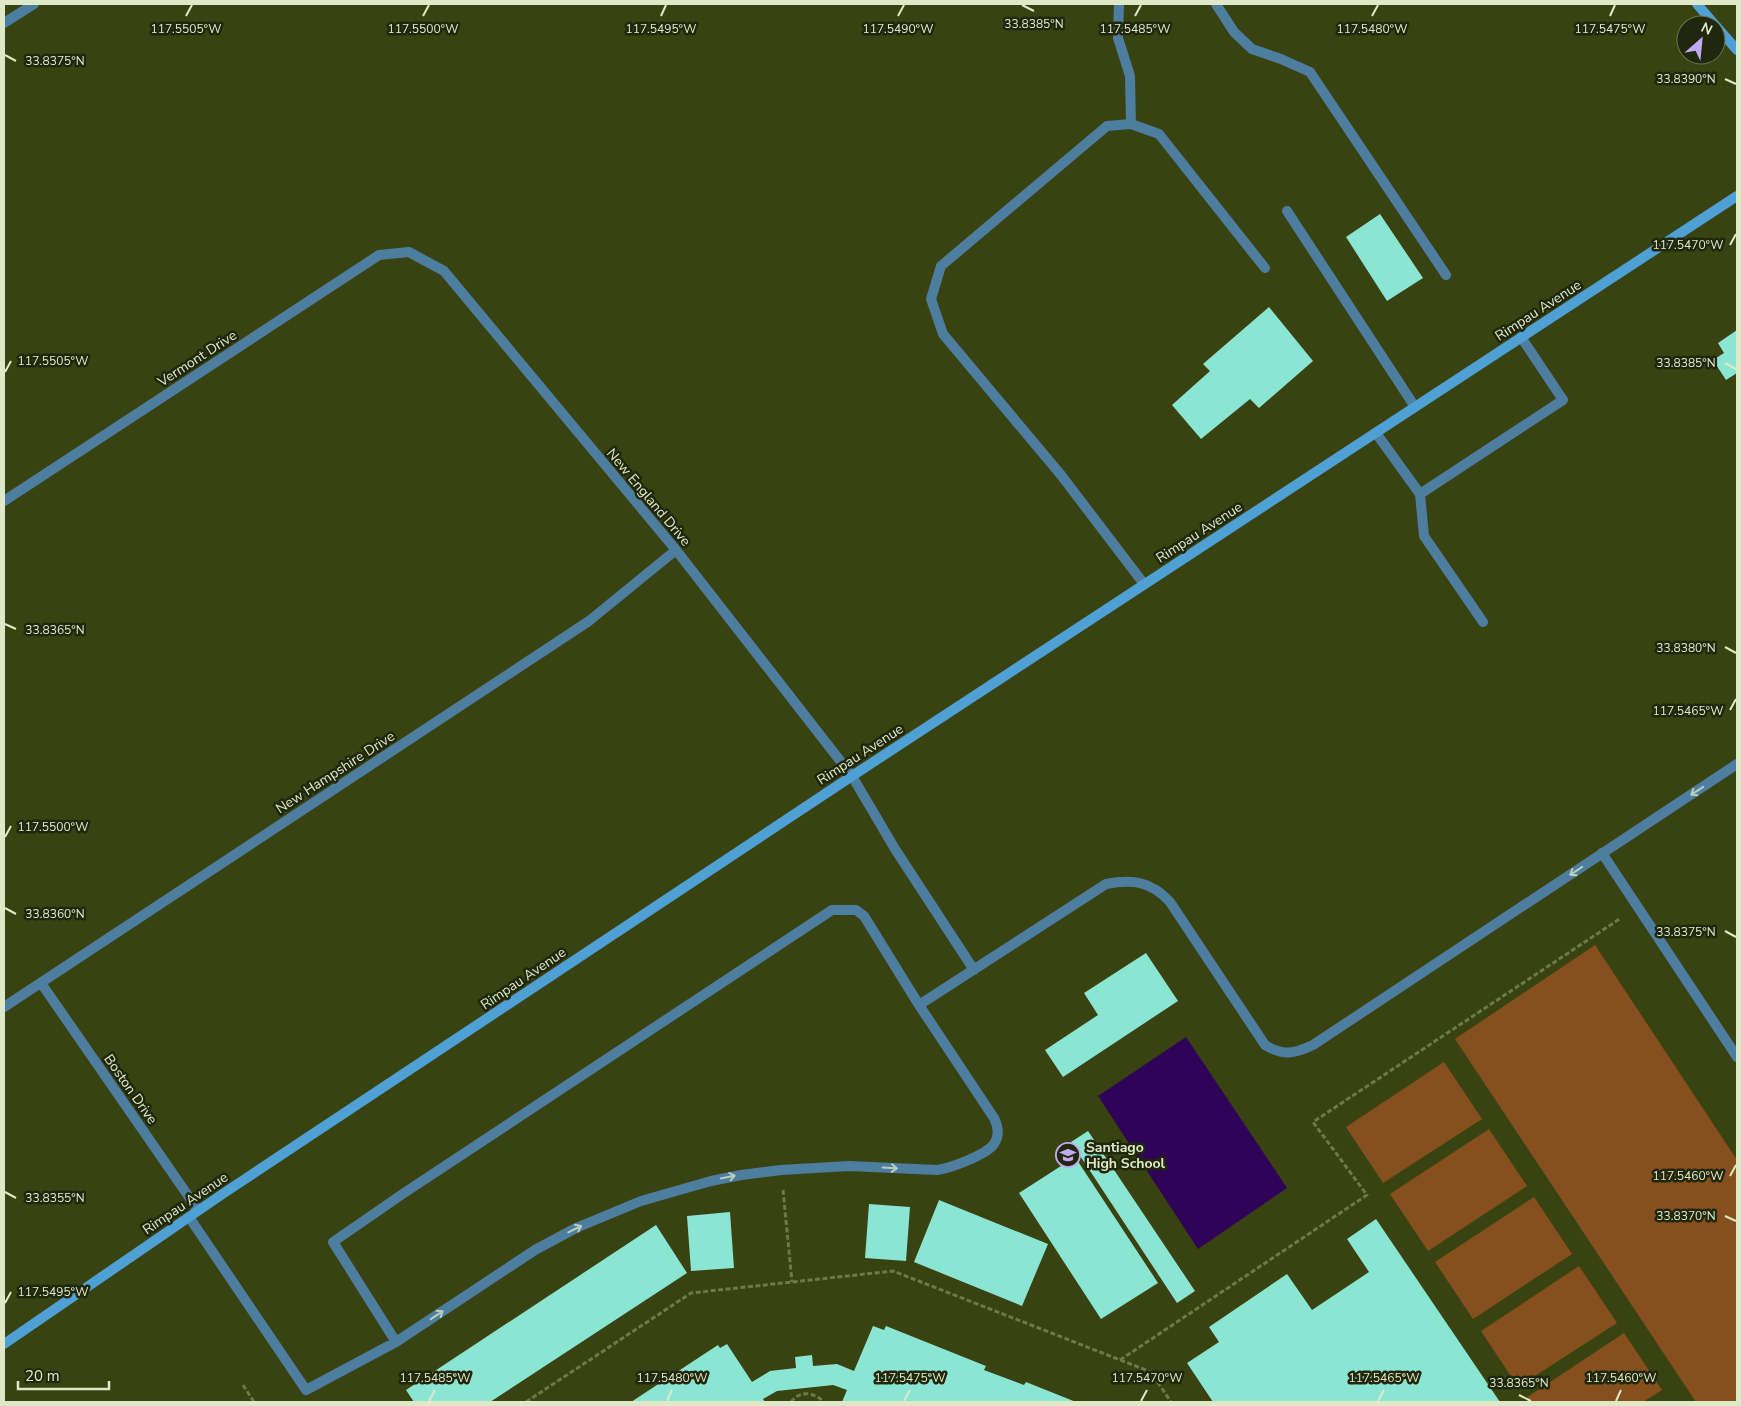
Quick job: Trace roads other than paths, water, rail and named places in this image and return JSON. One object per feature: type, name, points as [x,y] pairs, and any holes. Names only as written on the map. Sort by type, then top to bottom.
[{"type":"main road","points":[[1697,4],[1706,15]]},
{"type":"main road","points":[[1726,37],[1737,50]]},
{"type":"main road","name":"Rimpau Avenue","points":[[4,1344],[198,1210],[852,776],[1737,196]]},
{"type":"street","points":[[4,23],[34,4]]},
{"type":"street","points":[[1118,4],[1118,38],[1130,76],[1131,124]]},
{"type":"street","points":[[1216,4],[1234,32],[1252,49],[1282,58],[1310,72],[1446,275]]},
{"type":"street","points":[[1144,584],[1061,475],[943,334],[931,299],[941,266],[1108,126],[1131,124],[1159,134],[1265,268]]},
{"type":"street","points":[[1288,211],[1414,407]]},
{"type":"street","name":"Vermont Drive","points":[[4,501],[379,255],[409,252]]},
{"type":"street","name":"New England Drive","points":[[409,252],[444,271],[676,550],[852,776],[895,849],[974,970]]},
{"type":"street","points":[[1420,494],[1563,400],[1521,337]]},
{"type":"street","points":[[1376,433],[1420,494],[1424,536],[1483,622]]},
{"type":"street","name":"New Hampshire Drive","points":[[4,1008],[589,620],[676,550]]},
{"type":"street","points":[[919,1005],[1106,884],[1127,881],[1136,882],[1153,888],[1170,902],[1265,1045],[1281,1052],[1302,1051],[1737,764]]},
{"type":"street","points":[[1602,854],[1737,1057]]},
{"type":"street","points":[[189,1217],[306,1390],[396,1342],[535,1250],[576,1228],[641,1201],[711,1180],[741,1174],[849,1166],[937,1170],[962,1164],[993,1145],[998,1135],[998,1126],[919,1005],[864,916],[856,910],[832,910],[333,1242],[396,1342]]},
{"type":"street","name":"Boston Drive","points":[[42,983],[198,1210]]},
{"type":"place","name":"Santiago High School","points":[[1068,1155]]}]
